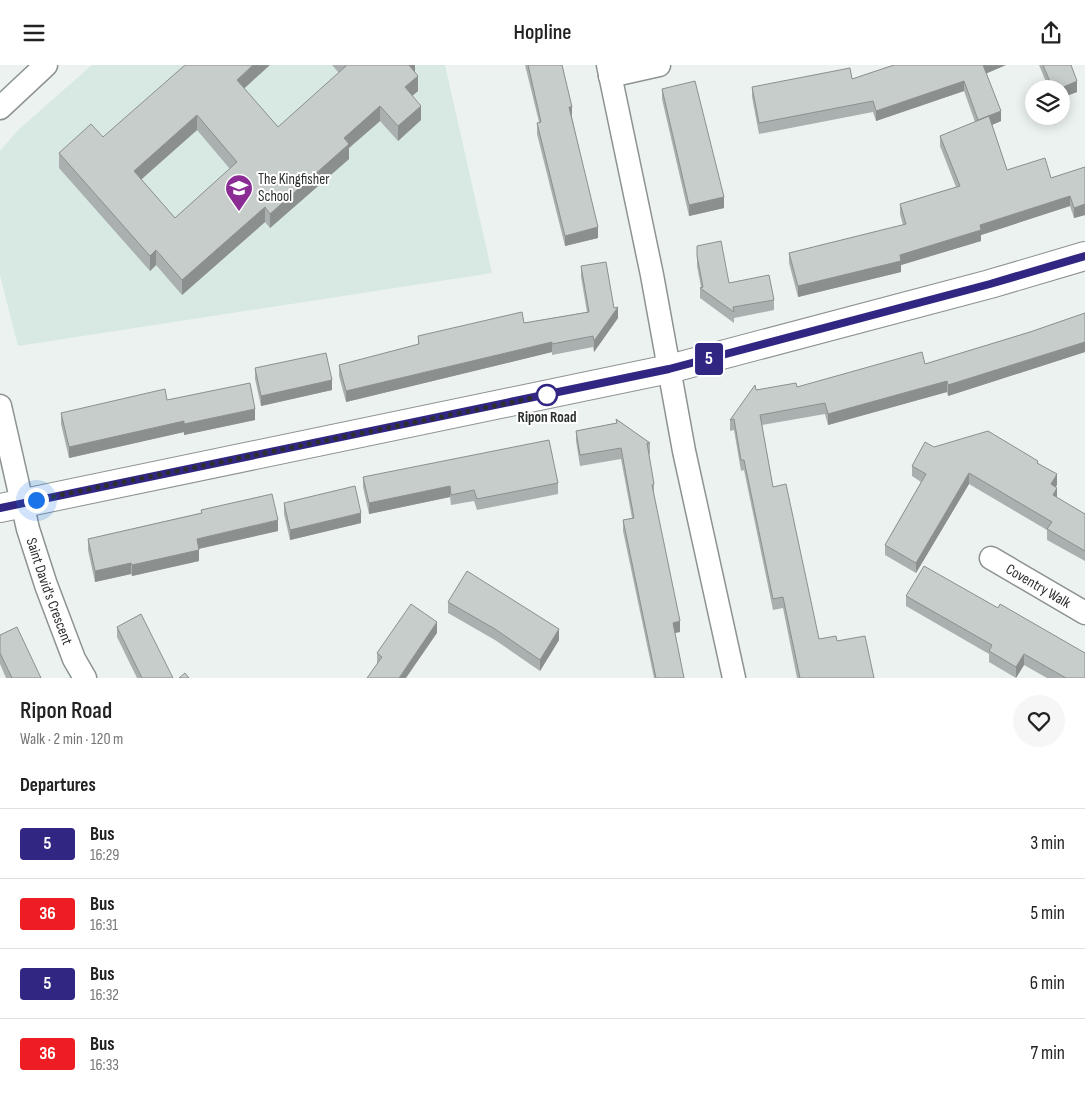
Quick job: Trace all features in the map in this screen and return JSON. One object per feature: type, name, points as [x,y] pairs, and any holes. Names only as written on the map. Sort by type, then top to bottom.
[{"type":"street","points":[[0,108],[46,65]]},
{"type":"street","points":[[659,65],[609,70],[652,275],[684,451],[734,678]]},
{"type":"street","points":[[11,505],[669,369],[990,284],[1085,256]]},
{"type":"street","name":"Saint David's Crescent","points":[[0,406],[11,505],[28,529],[46,585],[74,659],[85,678]]},
{"type":"street","name":"Coventry Walk","points":[[991,558],[1085,613]]},
{"type":"shaded area","name":"The Kingfisher School","points":[[92,65],[445,65],[492,273],[18,346],[0,275],[0,151],[18,130]]},
{"type":"building","points":[[185,65],[253,65],[237,80],[278,127],[345,65],[409,65],[418,76],[405,87],[421,106],[398,126],[380,106],[344,138],[349,144],[270,214],[265,207],[182,280],[156,250],[150,256],[59,153],[91,124],[103,137]],"holes":[[[197,115],[237,162],[175,218],[134,171]]]},
{"type":"building","points":[[528,65],[562,65],[572,107],[569,107],[598,227],[565,236],[537,123],[541,122]]},
{"type":"building","points":[[894,65],[983,65],[1001,111],[978,120],[964,81],[876,111],[873,101],[759,123],[752,87],[850,68],[852,79]]},
{"type":"building","points":[[1043,65],[1071,65],[1077,81],[1070,84],[1070,80],[1049,80]]},
{"type":"building","points":[[695,81],[724,197],[689,205],[662,89]]},
{"type":"building","points":[[989,116],[1007,170],[1045,158],[1051,178],[1085,167],[1085,204],[1074,208],[1070,196],[980,225],[981,230],[900,255],[901,261],[798,286],[789,253],[906,224],[900,204],[960,186],[940,136]]},
{"type":"building","points":[[721,241],[729,283],[769,275],[774,300],[733,307],[734,312],[700,288],[703,287],[697,246]]},
{"type":"building","points":[[606,262],[614,308],[618,307],[594,341],[593,336],[552,344],[552,342],[346,391],[339,365],[419,344],[418,336],[522,312],[524,323],[589,312],[581,266]]},
{"type":"building","points":[[1085,313],[1085,342],[948,385],[947,381],[828,414],[825,403],[760,415],[773,487],[786,484],[819,639],[836,636],[837,641],[865,636],[874,678],[800,678],[783,597],[773,599],[744,460],[741,460],[734,419],[730,420],[755,385],[756,390],[796,383],[797,387],[922,352],[925,364]]},
{"type":"building","points":[[326,353],[332,380],[261,396],[255,368]]},
{"type":"building","points":[[250,383],[255,409],[184,424],[184,421],[69,447],[61,413],[165,389],[167,400]]},
{"type":"building","points":[[616,419],[650,443],[647,443],[654,484],[652,485],[680,621],[673,623],[684,678],[656,678],[623,520],[634,518],[621,448],[580,455],[576,431],[617,423]]},
{"type":"building","points":[[988,431],[1057,474],[1051,484],[1057,488],[1053,495],[1085,514],[1085,551],[1047,529],[1052,522],[969,473],[916,563],[885,545],[926,474],[912,466],[925,442],[934,447]]},
{"type":"building","points":[[549,440],[558,483],[477,499],[474,490],[451,495],[450,486],[369,503],[363,477]]},
{"type":"building","points":[[355,486],[361,513],[290,530],[284,503]]},
{"type":"building","points":[[272,494],[278,520],[197,539],[199,550],[95,571],[88,539],[202,513],[201,510]]},
{"type":"building","points":[[924,566],[998,608],[1000,604],[1085,653],[1085,678],[1066,678],[1024,654],[1016,667],[989,651],[992,645],[906,596]]},
{"type":"building","points":[[467,571],[559,629],[540,660],[495,629],[448,602]]},
{"type":"building","points":[[411,604],[437,622],[399,678],[367,678],[382,657],[377,653]]},
{"type":"building","points":[[141,614],[173,678],[142,678],[117,627]]},
{"type":"building","points":[[17,627],[41,678],[12,678],[0,653],[0,635]]},
{"type":"building","points":[[185,673],[189,678],[179,678]]},
{"type":"bus line","name":"5","points":[[0,508],[669,369],[990,284],[1085,256]]},
{"type":"place","name":"The Kingfisher School","points":[[239,212]]},
{"type":"place","name":"Ripon Road","points":[[547,395]]},
{"type":"route","points":[[36,500],[547,395]]}]
